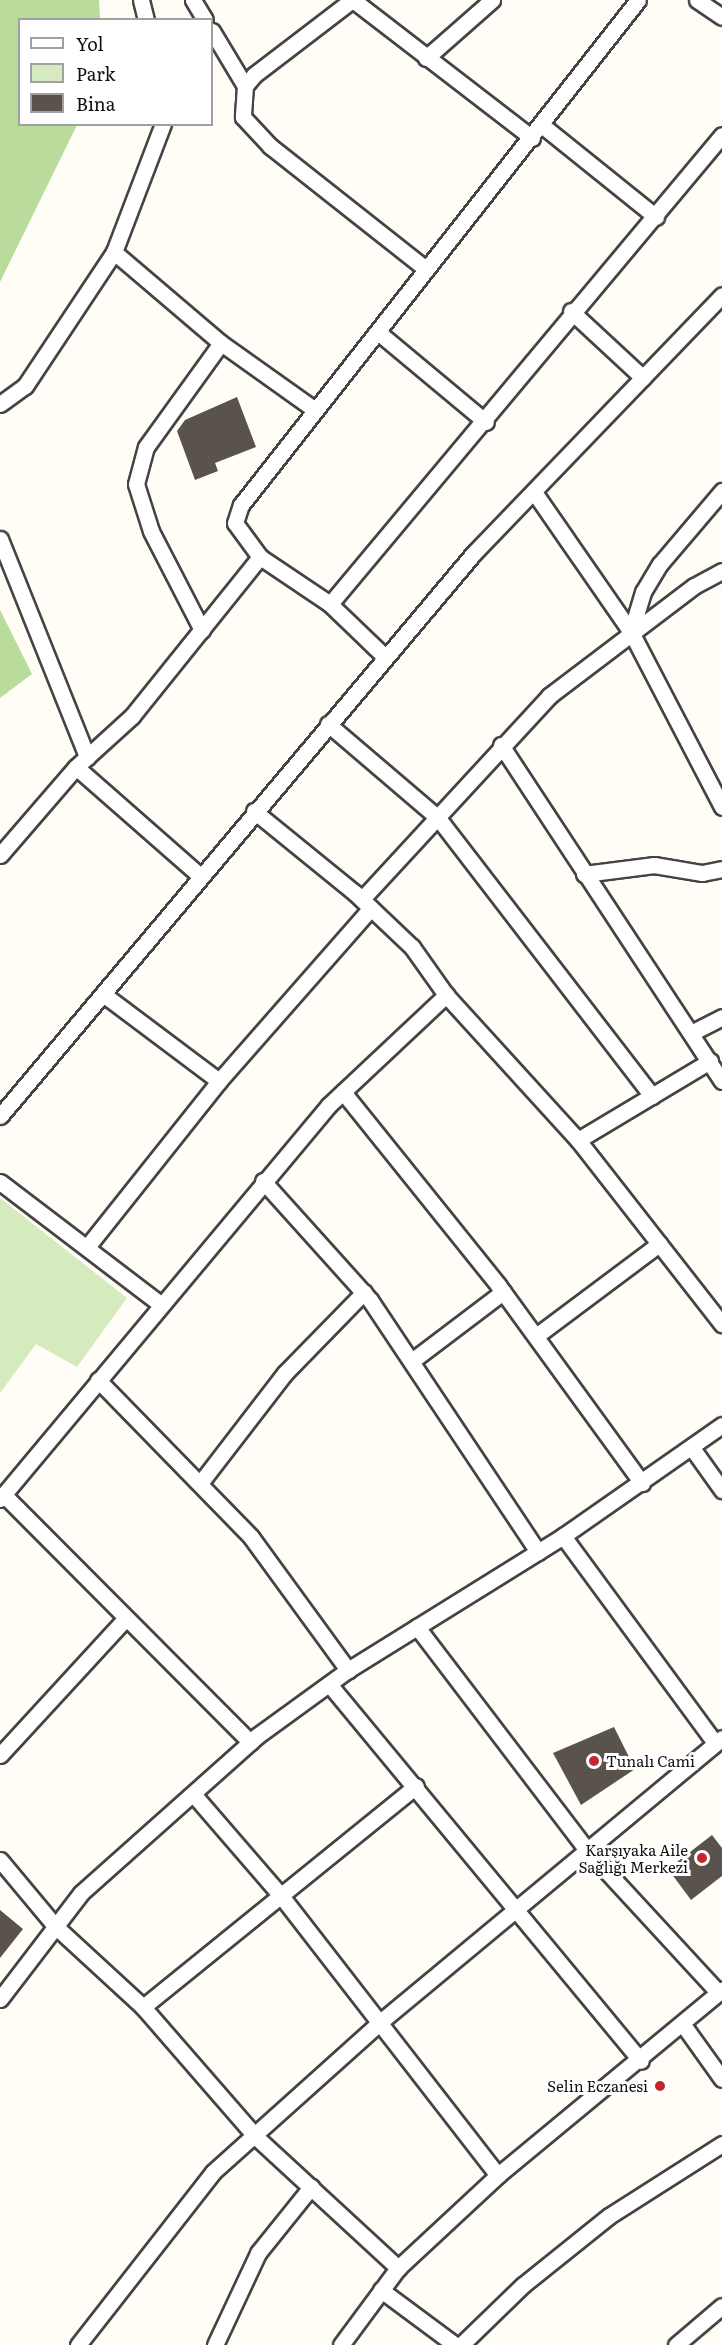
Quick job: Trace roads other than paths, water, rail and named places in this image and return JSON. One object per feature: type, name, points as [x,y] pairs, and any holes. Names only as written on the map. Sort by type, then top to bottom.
[{"type":"street","points":[[141,0],[146,18]]},
{"type":"street","points":[[193,0],[204,18]]},
{"type":"street","points":[[245,86],[352,0],[532,138]]},
{"type":"street","points":[[426,57],[492,0]]},
{"type":"street","points":[[385,657],[330,604],[260,558],[235,523],[241,505],[314,409],[379,333],[426,269],[543,126],[639,0]]},
{"type":"street","points":[[698,0],[722,17]]},
{"type":"street","points":[[213,33],[245,86],[243,117],[270,146],[426,269]]},
{"type":"street","points":[[0,404],[25,386],[114,252],[162,126]]},
{"type":"street","points":[[543,126],[656,218]]},
{"type":"street","points":[[330,604],[486,422],[571,311],[656,218],[722,135]]},
{"type":"street","points":[[114,252],[221,343],[314,409]]},
{"type":"street","points":[[0,1116],[199,875],[385,657],[534,492],[722,295]]},
{"type":"street","points":[[571,311],[644,378]]},
{"type":"street","points":[[379,333],[486,422]]},
{"type":"street","points":[[202,630],[151,531],[136,484],[146,447],[221,343]]},
{"type":"street","points":[[631,632],[643,592],[660,564],[722,491]]},
{"type":"street","points":[[534,492],[631,632],[722,807]]},
{"type":"street","points":[[0,539],[81,762],[199,875]]},
{"type":"street","points":[[0,855],[81,762],[132,716],[260,558]]},
{"type":"street","points":[[87,1247],[219,1081],[501,745],[549,696],[631,632],[721,574]]},
{"type":"street","points":[[328,724],[438,818],[652,1096]]},
{"type":"street","points":[[501,745],[584,874],[693,1032],[722,1081]]},
{"type":"street","points":[[254,811],[367,903],[412,947],[446,995],[579,1140],[722,1324]]},
{"type":"street","points":[[584,874],[654,865],[702,873],[722,869]]},
{"type":"street","points":[[103,994],[219,1081]]},
{"type":"street","points":[[250,1742],[2,1497],[263,1181],[343,1092],[446,995]]},
{"type":"street","points":[[693,1032],[722,1017]]},
{"type":"street","points":[[579,1140],[710,1060]]},
{"type":"street","points":[[343,1092],[503,1292],[642,1483]]},
{"type":"street","points":[[263,1181],[364,1292],[413,1360],[538,1552]]},
{"type":"street","points":[[0,1182],[160,1304]]},
{"type":"street","points":[[536,1336],[659,1244]]},
{"type":"street","points":[[201,1482],[285,1373],[364,1292]]},
{"type":"street","points":[[413,1360],[503,1292]]},
{"type":"street","points":[[98,1380],[201,1482],[304,1604],[348,1670]]},
{"type":"street","points":[[0,1999],[81,1893],[194,1795],[250,1742],[348,1670],[563,1536],[722,1425]]},
{"type":"street","points":[[692,1448],[722,1490]]},
{"type":"street","points":[[78,2345],[213,2172],[379,2024],[515,1913],[586,1849],[718,1741],[563,1536]]},
{"type":"street","points":[[0,1755],[126,1618]]},
{"type":"street","points":[[341,2345],[398,2268],[498,2175],[684,2026],[720,1992],[586,1849],[417,1627]]},
{"type":"street","points":[[329,1684],[416,1786],[515,1913],[641,2061]]},
{"type":"street","points":[[143,2007],[282,1897],[416,1786]]},
{"type":"street","points":[[194,1795],[282,1897],[498,2175]]},
{"type":"street","points":[[0,1860],[55,1926],[143,2007],[255,2136],[398,2268]]},
{"type":"street","points":[[684,2026],[722,2079]]},
{"type":"street","points":[[461,2345],[523,2285],[609,2216],[722,2144]]},
{"type":"street","points":[[215,2345],[258,2253],[311,2187]]},
{"type":"street","points":[[381,2290],[455,2345]]},
{"type":"street","points":[[676,2345],[722,2306]]},
{"type":"place","name":"Tunalı Cami","points":[[594,1761]]},
{"type":"place","name":"Karşıyaka Aile Sağlığı Merkezi","points":[[702,1858]]},
{"type":"place","name":"Selin Eczanesi","points":[[660,2086]]}]
